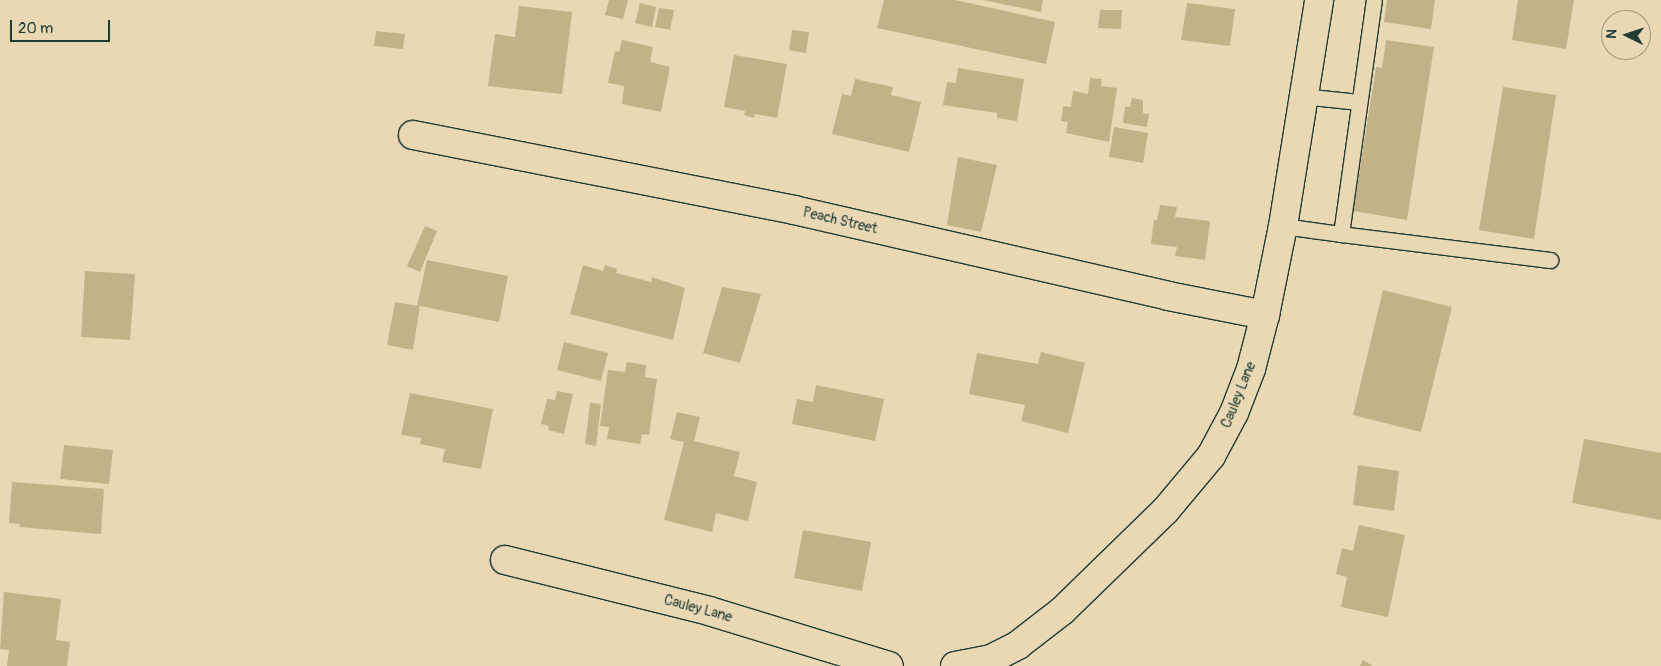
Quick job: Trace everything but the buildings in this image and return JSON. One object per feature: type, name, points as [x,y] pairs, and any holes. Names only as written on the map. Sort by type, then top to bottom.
[{"type":"street","name":"Cauley Lane","points":[[955,666],[991,659],[1018,645],[1062,611],[1165,511],[1211,456],[1234,413],[1251,369],[1265,314],[1283,226],[1302,96],[1319,0]]},
{"type":"street","name":"Peach Street","points":[[413,135],[784,208],[1158,294],[1265,314]]},
{"type":"street","name":"Cauley Lane","points":[[505,560],[710,612],[889,666]]},
{"type":"lane","points":[[1341,234],[1374,0]]},
{"type":"lane","points":[[1302,96],[1359,102]]},
{"type":"lane","points":[[1283,226],[1550,260]]}]
